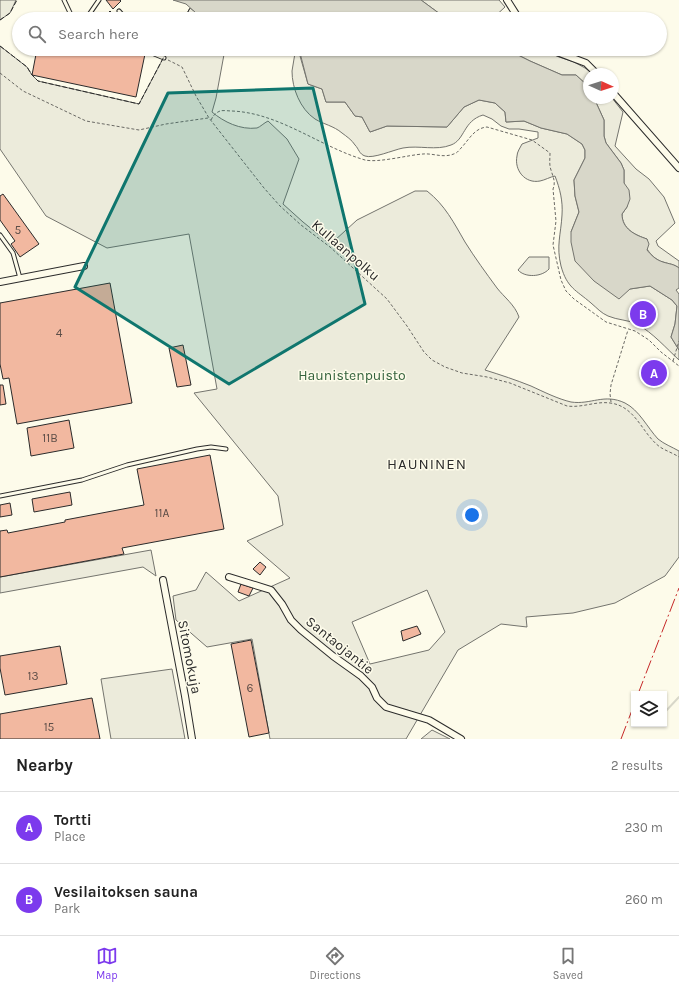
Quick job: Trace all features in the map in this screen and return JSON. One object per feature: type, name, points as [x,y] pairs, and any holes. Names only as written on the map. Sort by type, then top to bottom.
[{"type":"street","points":[[507,0],[515,12]]},
{"type":"street","points":[[568,56],[586,63],[591,68]]},
{"type":"street","points":[[619,100],[679,168]]},
{"type":"street","points":[[0,282],[84,266]]},
{"type":"street","name":"Santaojantie","points":[[229,577],[271,590],[282,604],[291,620],[333,656],[361,676],[372,687],[377,698],[386,708],[429,720],[461,739]]},
{"type":"street","name":"Sitomokuja","points":[[163,580],[192,739]]},
{"type":"lane","points":[[64,0],[70,12]]},
{"type":"lane","points":[[91,12],[99,0]]},
{"type":"lane","points":[[159,56],[164,58]]},
{"type":"lane","points":[[0,235],[13,253],[20,278]]},
{"type":"lane","points":[[0,496],[82,480],[127,465],[197,449],[211,447],[226,449]]},
{"type":"path","name":"Kullaanpolku","points":[[164,58],[182,67],[209,118],[264,188],[280,206],[301,225],[330,247],[387,299],[424,352],[432,360],[445,367],[462,373],[510,383],[568,406],[576,407],[600,403],[611,403]]},
{"type":"path","points":[[0,73],[23,92],[86,121],[139,130],[166,124],[209,118]]},
{"type":"path","points":[[211,120],[214,114],[221,111],[257,114],[368,160],[423,154],[448,156],[457,153],[475,131],[480,128],[487,127],[532,140],[550,154],[550,169],[554,176],[555,185],[553,189],[556,221],[553,245],[561,280],[566,291],[574,299],[606,322],[635,331],[649,340],[679,366]]},
{"type":"path","points":[[628,329],[611,385],[611,403],[622,407],[632,414],[650,438],[660,447],[679,457]]},
{"type":"path","points":[[673,361],[679,341]]},
{"type":"highlighted area","points":[[313,88],[365,304],[229,384],[75,287],[168,93]]},
{"type":"green space","points":[[0,0],[16,0],[10,13],[0,20]]},
{"type":"green space","points":[[421,0],[499,0],[505,7],[500,12],[437,12]]},
{"type":"green space","points":[[190,8],[196,12],[188,12]]},
{"type":"green space","name":"Haunistenpuisto","points":[[0,46],[27,67],[38,81],[139,104],[164,56],[224,56],[212,112],[227,122],[244,128],[257,128],[268,121],[287,139],[299,159],[283,204],[303,222],[329,243],[334,241],[357,220],[415,191],[427,191],[444,208],[477,260],[497,288],[512,305],[519,317],[485,370],[571,402],[611,399],[625,403],[639,414],[658,439],[679,451],[679,557],[665,576],[615,603],[573,613],[526,617],[527,627],[501,624],[458,650],[406,739],[270,739],[252,639],[207,647],[176,620],[173,596],[196,590],[206,572],[239,601],[290,578],[247,541],[283,525],[278,496],[194,393],[217,389],[189,234],[107,248],[46,216],[0,149]],"holes":[[[427,590],[445,632],[429,650],[370,664],[352,622]]]},
{"type":"green space","points":[[294,56],[300,56],[308,84],[322,89],[326,102],[345,102],[355,116],[362,117],[370,132],[387,126],[447,127],[464,107],[479,100],[495,103],[505,112],[506,122],[524,121],[541,128],[567,134],[582,144],[585,150],[585,158],[574,180],[575,196],[579,212],[571,232],[630,289],[650,286],[672,300],[677,306],[675,324],[671,337],[679,350],[679,360],[654,336],[643,328],[637,324],[608,316],[569,284],[563,273],[560,259],[559,246],[562,200],[555,176],[540,181],[530,180],[522,175],[517,166],[517,154],[522,144],[538,138],[538,132],[509,129],[483,115],[476,118],[468,126],[456,143],[451,145],[439,148],[409,147],[369,157],[361,154],[354,143],[347,137],[336,129],[315,119],[305,110],[295,91],[292,71]]},
{"type":"green space","points":[[520,56],[557,56],[574,62],[585,68],[583,68],[583,81],[576,75],[562,75]]},
{"type":"green space","points":[[597,104],[617,104],[623,112],[615,146],[636,169],[649,179],[664,197],[675,223],[656,241],[658,246],[679,261],[679,268],[660,261],[654,257],[647,249],[647,239],[630,231],[624,224],[622,214],[627,207],[624,170],[621,163],[606,143],[604,136],[604,120]]},
{"type":"green space","points":[[529,257],[549,257],[549,269],[542,274],[534,276],[521,273],[518,270]]},
{"type":"green space","points":[[151,550],[156,576],[143,567],[0,593],[0,577]]},
{"type":"green space","points":[[172,669],[185,739],[111,739],[101,679]]},
{"type":"shaded area","points":[[173,0],[421,0],[437,12],[195,12],[186,4]]},
{"type":"shaded area","points":[[301,56],[520,56],[562,75],[576,75],[583,81],[583,104],[597,104],[604,120],[604,136],[606,143],[621,163],[624,170],[624,183],[629,190],[630,199],[622,214],[624,224],[630,231],[647,239],[649,244],[647,250],[654,257],[660,261],[679,268],[679,288],[676,290],[679,294],[679,350],[671,337],[675,324],[677,306],[672,300],[650,286],[630,289],[619,299],[594,281],[575,261],[571,242],[571,232],[579,212],[575,196],[574,180],[585,158],[585,150],[582,144],[567,134],[541,128],[524,121],[506,122],[505,112],[495,103],[479,100],[464,107],[447,127],[387,126],[370,132],[362,117],[355,116],[345,102],[326,102],[322,89],[308,84]]},
{"type":"shaded area","points":[[432,730],[450,739],[421,739]]},
{"type":"building","points":[[106,0],[120,0],[121,1],[113,9]]},
{"type":"building","points":[[36,56],[145,56],[136,97],[32,75]]},
{"type":"building","points":[[3,194],[39,244],[20,257],[11,244],[15,241],[0,220],[0,196]]},
{"type":"building","points":[[110,283],[132,403],[17,424],[9,378],[3,379],[0,364],[0,303]]},
{"type":"building","points":[[643,303],[657,312],[649,324],[644,321],[645,319],[636,313]]},
{"type":"building","points":[[183,345],[191,385],[177,387],[169,348]]},
{"type":"building","points":[[0,385],[3,385],[6,404],[0,405]]},
{"type":"building","points":[[69,420],[74,448],[31,456],[27,428]]},
{"type":"building","points":[[210,455],[224,529],[122,548],[124,554],[0,577],[0,531],[7,530],[8,533],[65,522],[65,520],[144,505],[137,469]]},
{"type":"building","points":[[70,492],[72,505],[34,512],[32,499]]},
{"type":"building","points":[[10,503],[12,515],[0,517],[0,505]]},
{"type":"building","points":[[260,562],[266,567],[260,575],[253,569]]},
{"type":"building","points":[[241,584],[253,588],[249,596],[238,592]]},
{"type":"building","points":[[417,626],[421,634],[403,641],[401,631]]},
{"type":"building","points":[[251,640],[269,733],[249,737],[231,644]]},
{"type":"building","points":[[60,646],[67,684],[5,695],[0,668],[0,656]]},
{"type":"building","points":[[92,698],[100,739],[0,739],[0,714]]},
{"type":"waterway","points":[[667,710],[679,697]]},
{"type":"fence","points":[[0,20],[10,13],[17,0]]},
{"type":"fence","points":[[188,12],[190,8]]},
{"type":"fence","points":[[0,46],[12,55]]},
{"type":"fence","points":[[13,56],[27,67],[38,81],[139,104],[164,56]]},
{"type":"power","points":[[639,691],[679,588]]},
{"type":"power","points":[[621,739],[631,713]]},
{"type":"place","name":"Vesilaitoksen sauna","points":[[643,314]]},
{"type":"place","name":"Tortti","points":[[654,373]]},
{"type":"district","name":"HAUNINEN","points":[[427,464]]}]
